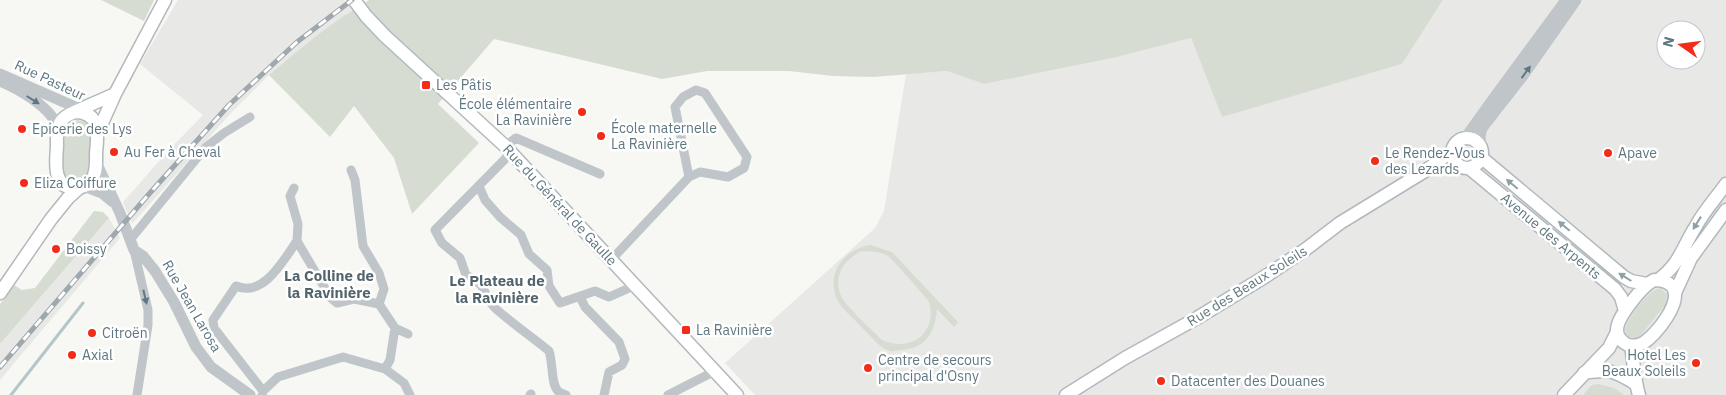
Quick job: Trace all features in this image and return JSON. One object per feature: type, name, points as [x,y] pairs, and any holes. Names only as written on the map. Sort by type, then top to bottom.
[{"type":"main road","points":[[0,292],[68,198],[94,176],[98,132],[115,94],[165,0]]},
{"type":"main road","name":"Rue du Général de Gaulle","points":[[354,0],[366,16],[391,42],[509,149],[737,395]]},
{"type":"main road","points":[[51,220],[59,197],[59,183],[55,167],[58,129],[63,119],[79,113],[115,94]]},
{"type":"main road","points":[[79,113],[94,122],[98,132]]},
{"type":"main road","points":[[1466,137],[1476,140],[1481,145],[1483,151],[1482,158],[1478,164],[1464,167],[1453,158],[1452,151],[1456,142],[1466,137]]},
{"type":"main road","name":"Rue des Beaux Soleils","points":[[1066,395],[1140,349],[1214,308],[1297,256],[1357,212],[1425,171],[1452,151]]},
{"type":"main road","name":"Avenue des Arpents","points":[[1482,158],[1624,277],[1631,281],[1664,281],[1670,284],[1675,293]]},
{"type":"main road","name":"Rue des Beaux Soleils","points":[[1425,171],[1445,165],[1464,167]]},
{"type":"main road","name":"Avenue des Arpents","points":[[1464,167],[1614,289],[1621,297],[1626,311]]},
{"type":"main road","points":[[56,175],[66,186],[82,187]]},
{"type":"main road","points":[[1637,389],[1634,365],[1619,322],[1626,311],[1652,282],[1668,272],[1678,260],[1696,225],[1726,184]]},
{"type":"main road","points":[[1634,365],[1644,342],[1668,315],[1675,302],[1675,293],[1691,258],[1726,210]]},
{"type":"main road","points":[[1564,395],[1609,348],[1624,340],[1644,342]]},
{"type":"main road","points":[[1584,373],[1614,372],[1637,389]]},
{"type":"street","points":[[1466,137],[1566,0]]},
{"type":"street","points":[[1481,145],[1480,136],[1482,128],[1522,78],[1576,0]]},
{"type":"street","name":"Rue Pasteur","points":[[0,74],[79,113]]},
{"type":"street","name":"Rue Pasteur","points":[[0,81],[46,109],[56,121],[58,129]]},
{"type":"street","points":[[611,260],[689,177],[700,172],[728,177],[744,168],[747,157],[705,93],[696,90],[683,96],[675,107],[689,177]]},
{"type":"street","points":[[132,245],[206,146],[250,117]]},
{"type":"street","points":[[566,395],[558,392],[554,382],[552,360],[549,351],[495,308],[481,284],[466,275],[460,258],[442,243],[436,230],[479,186],[516,138],[600,174]]},
{"type":"street","points":[[96,162],[120,213],[132,245],[148,310],[148,325],[138,395]]},
{"type":"street","points":[[351,170],[355,180],[363,246],[379,273],[384,289],[379,304]]},
{"type":"street","points":[[479,186],[485,200],[500,217],[521,235],[529,254],[547,270],[549,286],[560,303],[595,291],[609,296],[636,285]]},
{"type":"street","points":[[82,187],[98,190],[114,203]]},
{"type":"street","points":[[294,188],[290,196],[298,224],[297,241],[268,280],[256,286],[242,288],[236,286],[213,320],[214,328],[262,393],[278,377],[344,357],[385,369],[404,383],[410,395]]},
{"type":"street","points":[[297,241],[330,297],[337,303],[354,299],[379,304],[395,328],[408,334]]},
{"type":"street","name":"Rue Jean Larosa","points":[[132,245],[156,271],[196,347],[210,367],[250,395]]},
{"type":"street","points":[[580,297],[585,308],[619,342],[625,359],[622,365],[609,372],[604,395]]},
{"type":"street","points":[[385,369],[390,360],[395,328]]},
{"type":"street","points":[[668,395],[715,371]]},
{"type":"shaded area","points":[[101,0],[154,0],[144,21]]},
{"type":"shaded area","points":[[178,0],[344,0],[352,10],[269,75],[231,113],[132,224],[123,202],[203,115],[140,64]]},
{"type":"shaded area","points":[[369,0],[1443,0],[1402,64],[1222,117],[1191,38],[1113,58],[984,84],[947,71],[873,77],[833,76],[789,71],[707,71],[662,79],[494,39],[438,104],[479,143],[412,214],[394,158],[354,106],[330,137],[269,75],[330,26]]},
{"type":"shaded area","points":[[1443,0],[1726,0],[1726,395],[1609,395],[1591,384],[1583,395],[755,395],[725,363],[875,228],[884,211],[906,74],[947,71],[984,84],[1113,58],[1191,38],[1222,116],[1402,64]]},
{"type":"shaded area","points":[[78,120],[86,122],[91,130],[88,171],[83,178],[75,181],[65,176],[62,169],[65,129],[71,122]]},
{"type":"shaded area","points":[[94,211],[103,212],[109,218],[0,344],[0,304],[14,285],[22,290],[35,288]]},
{"type":"shaded area","points":[[109,218],[120,238],[0,380],[0,344]]},
{"type":"shaded area","points":[[871,245],[892,252],[958,322],[954,327],[937,309],[932,332],[917,346],[910,349],[891,351],[879,345],[841,305],[836,297],[834,287],[836,269],[847,256],[862,247]],"holes":[[[862,251],[879,252],[888,256],[929,302],[930,321],[923,335],[904,344],[890,343],[882,340],[854,313],[842,298],[838,283],[841,270],[849,259]]]},
{"type":"shaded area","points":[[1660,288],[1667,294],[1665,305],[1641,335],[1635,338],[1627,337],[1625,329],[1634,312],[1644,299]]},
{"type":"shaded area","points":[[1598,384],[1614,388],[1624,395],[1583,395],[1591,385]]},
{"type":"waterway","points":[[11,395],[83,303]]},
{"type":"railway","points":[[0,367],[149,194],[229,105],[297,42],[352,0]]},
{"type":"place","name":"Les Pâtis","points":[[426,85]]},
{"type":"place","name":"École élémentaire La Ravinière","points":[[582,112]]},
{"type":"place","name":"Epicerie des Lys","points":[[22,129]]},
{"type":"place","name":"École maternelle La Ravinière","points":[[601,136]]},
{"type":"place","name":"Au Fer à Cheval","points":[[114,152]]},
{"type":"place","name":"Apave","points":[[1608,153]]},
{"type":"place","name":"Le Rendez-Vous des Lezards","points":[[1375,161]]},
{"type":"place","name":"Eliza Coiffure","points":[[24,183]]},
{"type":"place","name":"Boissy","points":[[56,249]]},
{"type":"place","name":"La Ravinière","points":[[686,330]]},
{"type":"place","name":"Citroën","points":[[92,333]]},
{"type":"place","name":"Axial","points":[[72,355]]},
{"type":"place","name":"Hotel Les Beaux Soleils","points":[[1696,363]]},
{"type":"place","name":"Centre de secours principal d'Osny","points":[[868,368]]},
{"type":"place","name":"Datacenter des Douanes","points":[[1161,381]]},
{"type":"district","name":"La Colline de la Ravinière","points":[[329,284]]},
{"type":"district","name":"Le Plateau de la Ravinière","points":[[497,288]]}]
